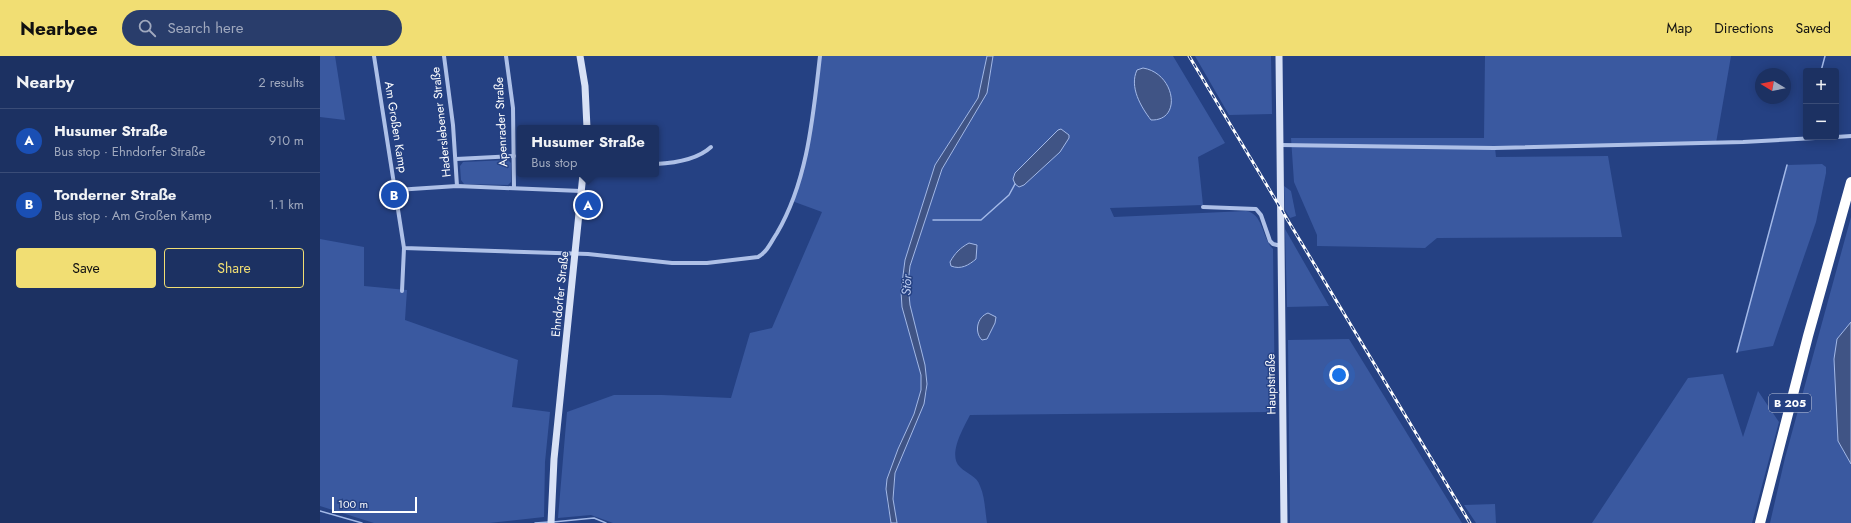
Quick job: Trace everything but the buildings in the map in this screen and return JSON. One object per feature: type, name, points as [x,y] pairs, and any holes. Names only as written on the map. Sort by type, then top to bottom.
[{"type":"highway","name":"B 205","points":[[1760,523],[1808,336],[1851,182]]},
{"type":"street","name":"Am Großen Kamp","points":[[374,56],[404,248],[402,291]]},
{"type":"street","name":"Haderslebener Straße","points":[[444,56],[456,159],[457,186]]},
{"type":"street","name":"Apenrader Straße","points":[[506,56],[513,108],[514,188]]},
{"type":"street","points":[[580,56],[585,86],[587,125]]},
{"type":"street","points":[[404,248],[575,254],[672,263],[707,263],[758,257],[765,252],[783,222],[801,173],[811,130],[820,56]]},
{"type":"street","name":"Hauptstraße","points":[[1279,56],[1284,523]]},
{"type":"street","points":[[1839,137],[1850,136]]},
{"type":"street","points":[[1280,145],[1494,148],[1743,142],[1803,139]]},
{"type":"street","points":[[659,164],[671,163],[702,155],[711,147]]},
{"type":"street","points":[[456,159],[514,156]]},
{"type":"street","name":"Ehndorfer Straße","points":[[551,523],[559,417],[583,177]]},
{"type":"street","points":[[396,190],[457,186],[581,191]]},
{"type":"street","points":[[1203,207],[1256,209],[1261,215],[1270,241],[1273,244],[1281,246]]},
{"type":"shaded area","points":[[320,56],[335,56],[345,120],[320,117]]},
{"type":"shaded area","points":[[820,56],[987,56],[978,98],[935,165],[905,260],[901,291],[902,307],[921,375],[921,390],[914,414],[898,449],[887,501],[891,523],[613,523],[591,515],[558,518],[567,412],[614,395],[662,395],[731,398],[750,333],[772,328],[822,212],[792,201],[811,130]]},
{"type":"shaded area","points":[[993,56],[1173,56],[1225,143],[1198,157],[1203,205],[1110,208],[1114,217],[1246,211],[1256,216],[1269,244],[1273,249],[1275,412],[970,415],[958,441],[955,456],[956,462],[960,467],[974,477],[979,483],[985,504],[987,523],[897,523],[893,499],[895,473],[927,391],[925,365],[910,305],[908,284],[910,266],[942,169],[987,93]]},
{"type":"shaded area","points":[[1195,56],[1271,56],[1272,114],[1229,115]]},
{"type":"shaded area","points":[[1485,56],[1731,56],[1716,143],[1495,148],[1496,157],[1608,156],[1622,237],[1437,238],[1425,248],[1317,246],[1317,235],[1294,182],[1291,138],[1484,138]]},
{"type":"shaded area","points":[[508,160],[511,163],[511,182],[508,185],[464,184],[461,180],[460,166],[463,162]]},
{"type":"shaded area","points":[[1822,164],[1826,167],[1826,173],[1816,222],[1773,346],[1737,352],[1787,165]]},
{"type":"shaded area","points":[[1284,186],[1291,191],[1296,216],[1290,218],[1285,210]]},
{"type":"shaded area","points":[[1851,217],[1851,322],[1837,339],[1838,441],[1851,464],[1851,523],[1770,523],[1785,458]]},
{"type":"shaded area","points":[[1285,229],[1329,306],[1287,307]]},
{"type":"shaded area","points":[[320,239],[364,247],[364,286],[407,290],[405,320],[518,360],[512,407],[550,412],[545,462],[544,517],[489,523],[374,523],[320,506]]},
{"type":"shaded area","points":[[1349,339],[1462,523],[1290,523],[1288,340]]},
{"type":"shaded area","points":[[1723,374],[1743,437],[1758,391],[1779,422],[1752,523],[1592,523],[1688,378]]},
{"type":"shaded area","points":[[1495,504],[1496,523],[1476,523],[1464,505]]},
{"type":"water","name":"Stör","points":[[987,56],[993,56],[987,93],[942,169],[910,266],[908,284],[910,305],[925,365],[927,384],[924,404],[895,473],[893,499],[897,523],[891,523],[886,489],[887,479],[898,449],[914,414],[921,390],[921,375],[902,307],[901,291],[905,260],[935,165],[978,98]]},
{"type":"water","points":[[1143,68],[1154,72],[1162,78],[1168,87],[1171,96],[1171,105],[1168,113],[1161,118],[1151,120],[1143,109],[1137,96],[1134,83],[1135,76],[1137,70]]},
{"type":"water","points":[[1061,129],[1069,135],[1069,138],[1060,152],[1024,185],[1019,187],[1015,184],[1013,179],[1015,173],[1058,130]]},
{"type":"water","points":[[969,243],[977,245],[976,259],[965,266],[951,266],[950,262],[956,253]]},
{"type":"water","points":[[988,313],[996,317],[995,323],[987,339],[982,340],[977,329],[981,318]]},
{"type":"water","points":[[1851,322],[1851,464],[1838,441],[1834,359],[1837,339]]},
{"type":"waterway","points":[[1822,68],[1825,56]]},
{"type":"waterway","points":[[1737,352],[1787,165]]},
{"type":"waterway","points":[[933,220],[981,220],[1009,195],[1015,184]]},
{"type":"waterway","points":[[320,511],[362,523]]},
{"type":"waterway","points":[[553,522],[594,518],[606,523]]},
{"type":"waterway","points":[[535,523],[549,522]]},
{"type":"railway","points":[[1189,56],[1470,523]]},
{"type":"place","name":"Tonderner Straße","points":[[394,195]]},
{"type":"place","name":"Husumer Straße","points":[[588,205]]}]
